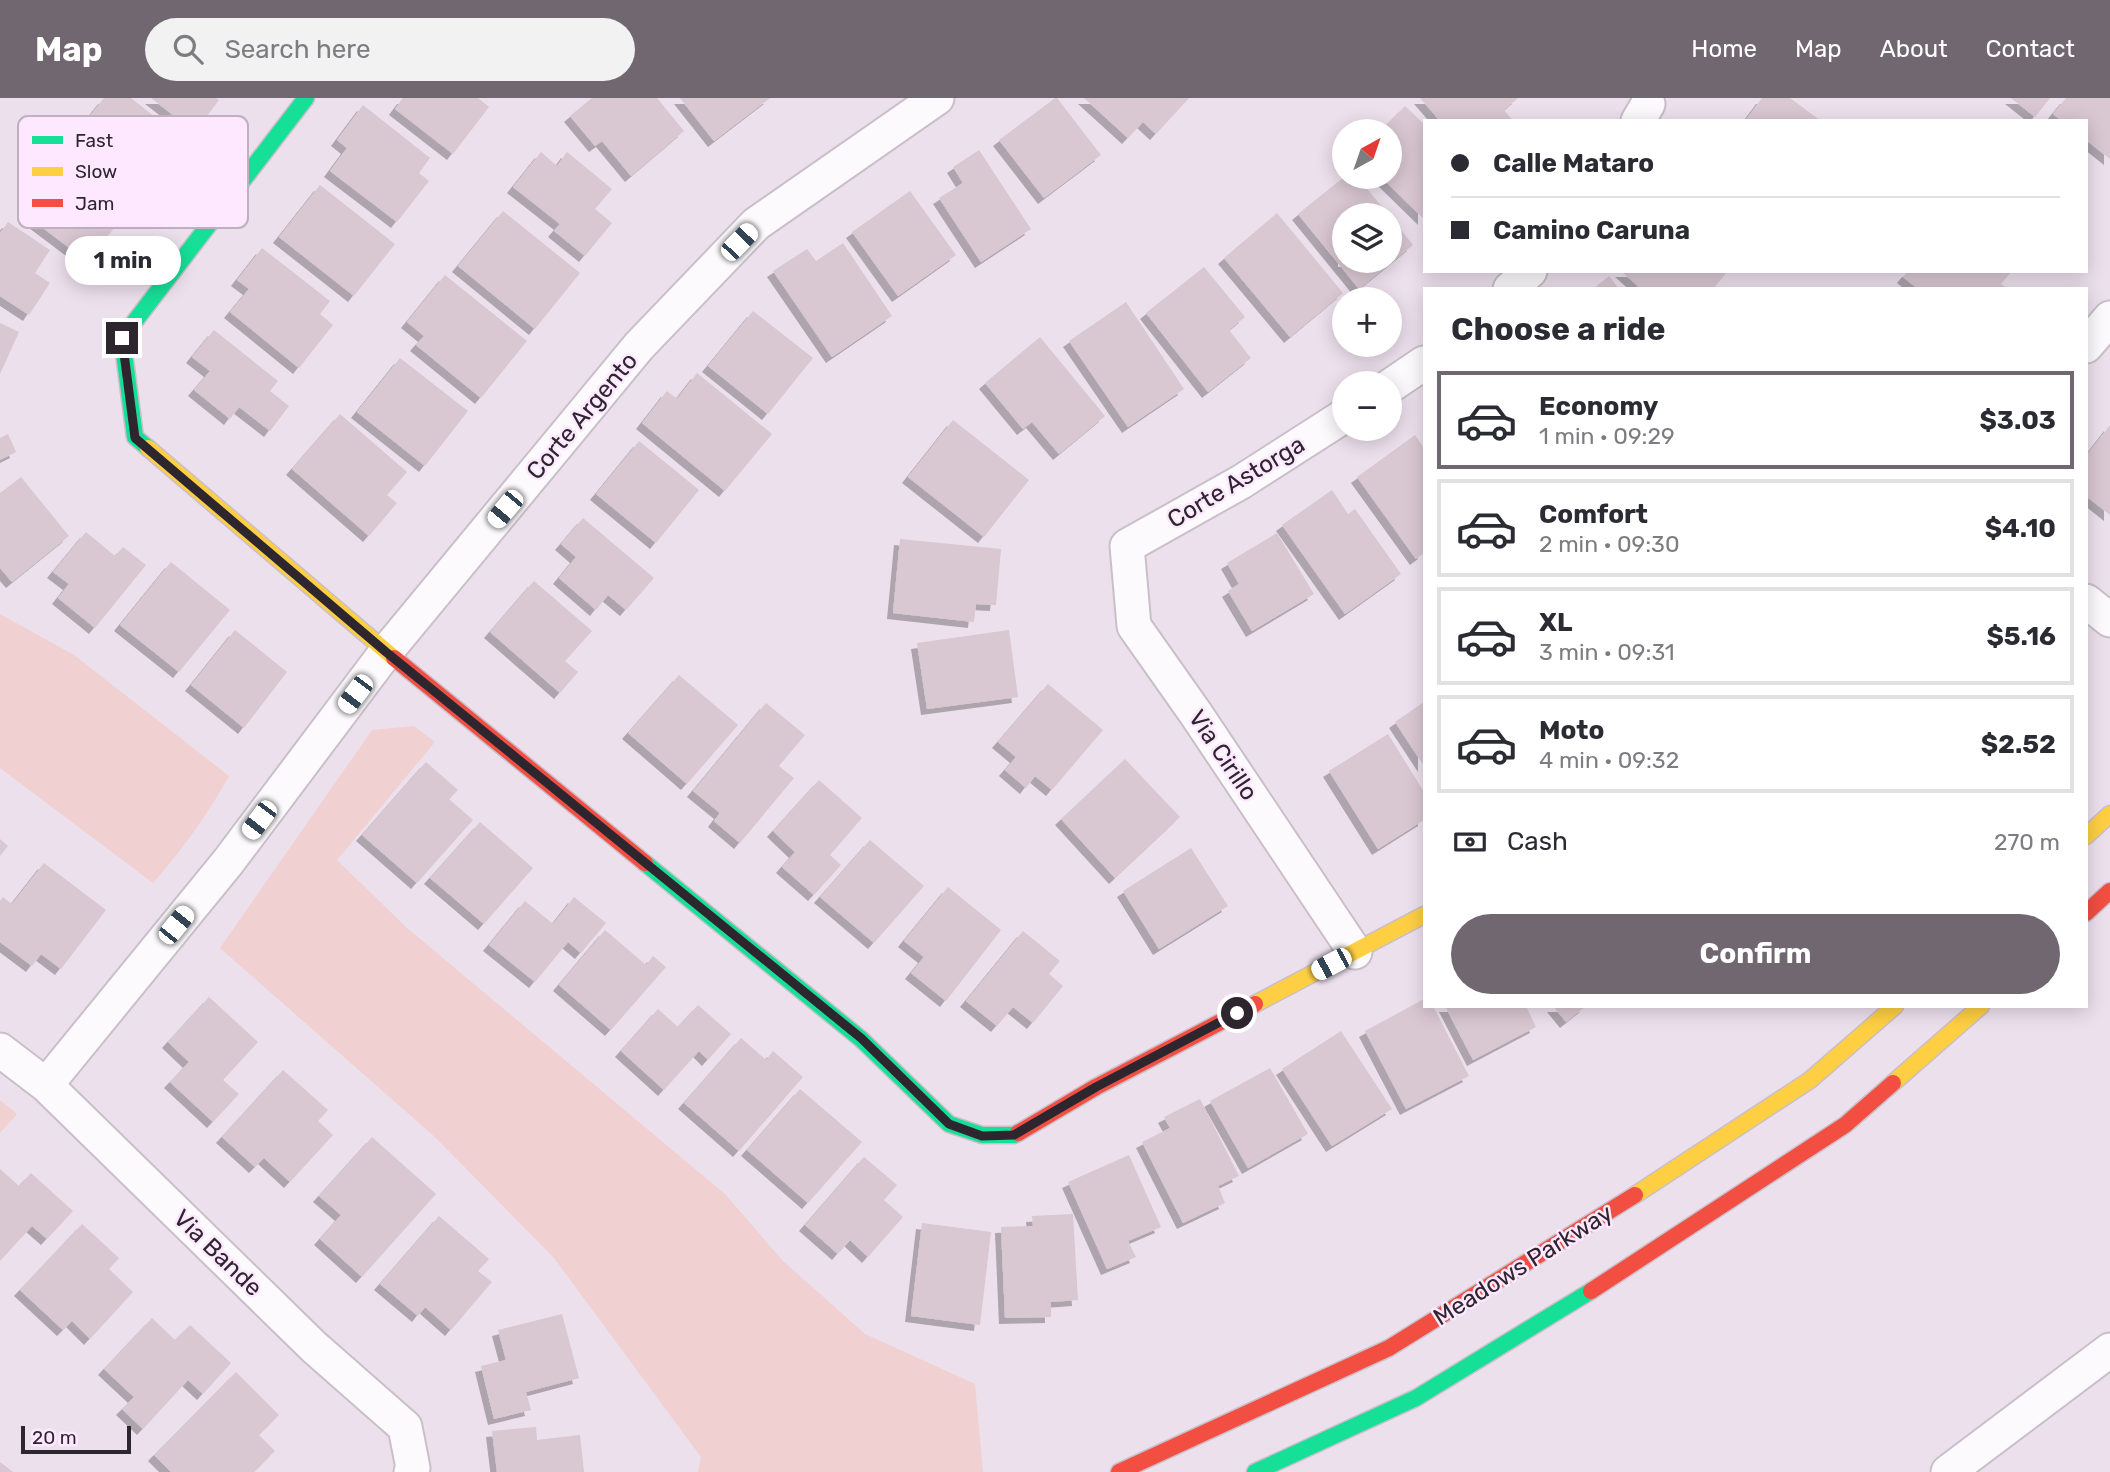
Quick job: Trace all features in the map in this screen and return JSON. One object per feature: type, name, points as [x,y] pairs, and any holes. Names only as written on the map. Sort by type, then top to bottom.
[{"type":"street","points":[[248,174],[306,98]]},
{"type":"street","name":"Corte Argento","points":[[46,1085],[228,862],[386,652],[639,346],[756,224],[937,98]]},
{"type":"street","points":[[206,228],[122,338],[135,438],[386,652],[861,1038],[949,1124],[982,1136],[1014,1135],[1096,1087],[1423,916]]},
{"type":"street","points":[[1512,287],[1528,273]]},
{"type":"street","points":[[2088,344],[2110,318]]},
{"type":"street","points":[[1402,378],[1423,364]]},
{"type":"street","name":"Corte Astorga","points":[[1127,546],[1241,482],[1332,424]]},
{"type":"street","name":"Via Cirillo","points":[[1127,546],[1134,626],[1355,952]]},
{"type":"street","points":[[2088,603],[2110,621]]},
{"type":"street","points":[[2088,834],[2110,814]]},
{"type":"street","points":[[2088,910],[2110,891]]},
{"type":"street","name":"Meadows Parkway","points":[[1119,1472],[1389,1348],[1577,1233],[1810,1080],[1893,1008]]},
{"type":"street","points":[[1255,1472],[1416,1398],[1607,1281],[1845,1125],[1980,1008]]},
{"type":"street","name":"Via Bande","points":[[0,1051],[46,1085],[314,1347],[405,1427],[412,1470]]},
{"type":"street","points":[[1950,1471],[2110,1350]]},
{"type":"shaded area","points":[[0,614],[74,655],[229,776],[194,831],[153,883],[0,768]]},
{"type":"shaded area","points":[[414,726],[435,742],[337,860],[407,928],[725,1194],[783,1261],[865,1334],[975,1384],[983,1472],[698,1472],[701,1457],[554,1258],[436,1138],[220,948],[372,730]]},
{"type":"shaded area","points":[[0,1100],[17,1114],[0,1133]]},
{"type":"building","points":[[104,98],[131,98],[154,116],[90,116]]},
{"type":"building","points":[[151,98],[219,100],[207,116],[174,116]]},
{"type":"building","points":[[403,98],[478,98],[489,107],[453,154],[395,109]]},
{"type":"building","points":[[592,98],[657,98],[684,131],[631,176],[602,141],[595,146],[570,116]]},
{"type":"building","points":[[680,98],[770,98],[714,141]]},
{"type":"building","points":[[1055,98],[1101,155],[1044,198],[999,140]]},
{"type":"building","points":[[1084,98],[1189,98],[1156,134],[1143,122],[1128,138]]},
{"type":"building","points":[[1420,98],[1518,98],[1504,110],[1511,119],[1438,119]]},
{"type":"building","points":[[1762,98],[1790,98],[1818,119],[1746,119]]},
{"type":"building","points":[[2011,98],[2050,98],[2035,117]]},
{"type":"building","points":[[2066,98],[2110,98],[2110,159],[2088,142],[2088,119],[2059,119],[2053,114]]},
{"type":"building","points":[[363,105],[430,158],[419,173],[429,181],[397,222],[330,171],[347,148],[337,140]]},
{"type":"building","points":[[1405,106],[1423,123],[1423,218],[1393,189],[1402,189],[1402,119],[1392,119]]},
{"type":"building","points":[[979,150],[1031,229],[981,262],[939,198],[963,183],[953,167]]},
{"type":"building","points":[[541,152],[557,166],[567,152],[612,189],[595,209],[612,223],[585,256],[554,231],[560,224],[513,187]]},
{"type":"building","points":[[320,185],[395,244],[354,296],[279,237]]},
{"type":"building","points":[[1332,187],[1332,189],[1367,189],[1379,203],[1332,203],[1332,256],[1298,214]]},
{"type":"building","points":[[910,191],[956,255],[898,296],[852,232]]},
{"type":"building","points":[[503,211],[580,273],[535,329],[458,266]]},
{"type":"building","points":[[1277,213],[1338,287],[1332,287],[1332,302],[1290,337],[1224,258]]},
{"type":"building","points":[[8,222],[50,250],[35,273],[50,283],[29,315],[0,296],[0,233]]},
{"type":"building","points":[[43,228],[114,228],[88,262]]},
{"type":"building","points":[[1402,231],[1413,245],[1402,254]]},
{"type":"building","points":[[843,243],[892,316],[832,357],[773,271],[807,249],[816,261]]},
{"type":"building","points":[[262,248],[330,301],[320,314],[333,325],[299,368],[230,312],[249,289],[237,280]]},
{"type":"building","points":[[1204,267],[1245,317],[1229,330],[1251,358],[1208,392],[1146,313]]},
{"type":"building","points":[[1346,273],[1379,273],[1361,287],[1357,287]]},
{"type":"building","points":[[1623,273],[1726,273],[1715,287],[1639,287]]},
{"type":"building","points":[[1906,273],[2010,273],[2001,284],[2005,287],[1916,287],[1903,277]]},
{"type":"building","points":[[445,275],[527,341],[481,398],[416,345],[424,336],[407,322]]},
{"type":"building","points":[[1609,276],[1617,287],[1595,287]]},
{"type":"building","points":[[1126,302],[1184,389],[1128,427],[1069,341]]},
{"type":"building","points":[[753,311],[813,358],[768,414],[708,366]]},
{"type":"building","points":[[0,323],[19,332],[0,374]]},
{"type":"building","points":[[214,330],[278,381],[270,391],[289,406],[270,431],[239,407],[230,419],[194,390],[210,371],[192,357]]},
{"type":"building","points":[[1040,337],[1105,416],[1059,454],[1032,422],[1023,429],[985,383]]},
{"type":"building","points":[[400,358],[468,411],[425,466],[357,412]]},
{"type":"building","points":[[697,373],[772,434],[725,491],[642,423],[667,391],[677,399]]},
{"type":"building","points":[[340,414],[407,472],[387,495],[397,503],[369,536],[292,469]]},
{"type":"building","points":[[953,420],[1029,480],[984,537],[908,477]]},
{"type":"building","points":[[2110,425],[2110,515],[2088,498],[2088,453]]},
{"type":"building","points":[[8,434],[16,452],[0,460],[0,438]]},
{"type":"building","points":[[1415,435],[1423,447],[1423,554],[1416,559],[1357,477]]},
{"type":"building","points":[[639,441],[699,490],[656,543],[596,494]]},
{"type":"building","points":[[21,477],[69,536],[12,582],[0,568],[0,493]]},
{"type":"building","points":[[1332,490],[1348,514],[1355,509],[1401,574],[1345,614],[1282,525]]},
{"type":"building","points":[[583,518],[654,578],[626,610],[608,595],[596,610],[559,578],[576,557],[561,544]]},
{"type":"building","points":[[86,532],[115,556],[123,547],[146,565],[95,628],[58,598],[69,584],[53,572]]},
{"type":"building","points":[[1277,533],[1314,594],[1252,631],[1228,591],[1239,584],[1227,563]]},
{"type":"building","points":[[900,539],[1001,549],[996,605],[976,604],[974,622],[893,613]]},
{"type":"building","points":[[171,562],[230,610],[179,672],[120,625]]},
{"type":"building","points":[[534,581],[592,631],[565,661],[578,672],[560,693],[490,632]]},
{"type":"building","points":[[235,630],[287,672],[244,728],[191,685]]},
{"type":"building","points":[[1009,630],[1018,697],[927,709],[917,643]]},
{"type":"building","points":[[679,675],[738,725],[687,784],[628,733]]},
{"type":"building","points":[[1048,684],[1103,730],[1052,790],[1035,776],[1026,788],[1005,770],[1016,757],[998,742]]},
{"type":"building","points":[[766,703],[805,735],[779,766],[794,778],[740,843],[714,821],[720,813],[693,791]]},
{"type":"building","points":[[1423,703],[1423,764],[1395,722]]},
{"type":"building","points":[[1388,734],[1423,790],[1423,821],[1378,849],[1329,771]]},
{"type":"building","points":[[1125,759],[1180,817],[1115,878],[1061,819]]},
{"type":"building","points":[[426,762],[458,790],[449,799],[473,820],[417,883],[362,835]]},
{"type":"building","points":[[819,780],[862,818],[830,855],[841,865],[814,895],[782,867],[795,852],[773,831]]},
{"type":"building","points":[[480,822],[533,868],[484,924],[430,878]]},
{"type":"building","points":[[0,839],[8,846],[0,856]]},
{"type":"building","points":[[870,840],[924,886],[874,943],[820,897]]},
{"type":"building","points":[[1191,848],[1228,906],[1159,949],[1123,891]]},
{"type":"building","points":[[44,863],[106,910],[61,969],[41,954],[32,966],[0,942],[0,901],[3,897],[12,904]]},
{"type":"building","points":[[948,887],[1001,930],[946,1001],[911,973],[924,957],[904,941]]},
{"type":"building","points":[[574,897],[606,923],[581,953],[568,942],[535,982],[489,945],[525,901],[553,924]]},
{"type":"building","points":[[605,930],[646,965],[653,956],[666,967],[611,1030],[559,985]]},
{"type":"building","points":[[1023,931],[1060,961],[1049,974],[1063,986],[1033,1023],[1013,1007],[997,1026],[966,1001]]},
{"type":"building","points":[[209,997],[258,1042],[223,1080],[239,1094],[213,1122],[170,1082],[189,1062],[168,1042]]},
{"type":"building","points":[[1423,1000],[1423,1008],[1434,1008],[1469,1076],[1406,1109],[1365,1031]]},
{"type":"building","points":[[698,1005],[731,1034],[708,1060],[699,1051],[664,1090],[621,1051],[658,1009],[678,1027]]},
{"type":"building","points":[[1446,1008],[1527,1008],[1536,1027],[1473,1060]]},
{"type":"building","points":[[1555,1008],[1584,1008],[1566,1022]]},
{"type":"building","points":[[1341,1031],[1392,1109],[1332,1146],[1282,1069]]},
{"type":"building","points":[[741,1038],[766,1060],[773,1051],[803,1077],[739,1151],[684,1103]]},
{"type":"building","points":[[1270,1068],[1308,1134],[1248,1168],[1210,1101]]},
{"type":"building","points":[[283,1070],[328,1110],[318,1121],[333,1135],[290,1182],[264,1158],[255,1167],[222,1137]]},
{"type":"building","points":[[800,1089],[862,1142],[808,1203],[747,1150]]},
{"type":"building","points":[[1200,1099],[1239,1176],[1218,1186],[1225,1203],[1183,1223],[1142,1142],[1170,1128],[1164,1117]]},
{"type":"building","points":[[372,1137],[436,1194],[362,1277],[320,1239],[341,1215],[319,1196]]},
{"type":"building","points":[[1129,1155],[1161,1227],[1128,1241],[1136,1257],[1107,1269],[1068,1182]]},
{"type":"building","points":[[864,1157],[897,1185],[884,1200],[903,1217],[868,1257],[850,1240],[838,1254],[805,1225]]},
{"type":"building","points":[[0,1169],[19,1186],[31,1173],[73,1211],[47,1239],[32,1226],[0,1261]]},
{"type":"building","points":[[1073,1214],[1078,1300],[1051,1302],[1051,1317],[1005,1318],[1001,1227],[1033,1226],[1032,1216]]},
{"type":"building","points":[[439,1216],[489,1259],[478,1271],[492,1282],[451,1330],[425,1307],[418,1316],[380,1284]]},
{"type":"building","points":[[922,1223],[991,1232],[980,1325],[911,1316]]},
{"type":"building","points":[[82,1224],[119,1258],[109,1269],[133,1292],[90,1339],[72,1321],[63,1330],[20,1290]]},
{"type":"building","points":[[562,1314],[579,1378],[526,1392],[531,1410],[494,1419],[481,1366],[506,1360],[498,1330]]},
{"type":"building","points":[[152,1318],[175,1340],[190,1325],[231,1363],[203,1394],[188,1380],[143,1429],[122,1409],[134,1397],[104,1369]]},
{"type":"building","points":[[236,1372],[279,1415],[259,1435],[275,1451],[254,1472],[171,1472],[154,1455]]},
{"type":"building","points":[[536,1427],[537,1440],[580,1435],[584,1472],[497,1472],[492,1431]]},
{"type":"building","points":[[0,1462],[13,1472],[0,1472]]},
{"type":"traffic: fast","points":[[248,174],[306,98]]},
{"type":"traffic: fast","points":[[148,448],[135,437],[122,338],[206,228]]},
{"type":"traffic: fast","points":[[645,863],[861,1039],[949,1124],[982,1135],[1018,1133]]},
{"type":"traffic: fast","points":[[1255,1472],[1416,1398],[1591,1291]]},
{"type":"traffic: slow","points":[[148,448],[394,658]]},
{"type":"traffic: slow","points":[[2088,834],[2110,814]]},
{"type":"traffic: slow","points":[[1255,1004],[1423,916]]},
{"type":"traffic: slow","points":[[1635,1195],[1810,1080],[1893,1008]]},
{"type":"traffic: slow","points":[[1893,1083],[1979,1008]]},
{"type":"traffic: jam","points":[[394,658],[645,863]]},
{"type":"traffic: jam","points":[[2088,911],[2110,891]]},
{"type":"traffic: jam","points":[[1018,1133],[1096,1087],[1255,1004]]},
{"type":"traffic: jam","points":[[1591,1291],[1845,1125],[1893,1083]]},
{"type":"traffic: jam","points":[[1119,1472],[1389,1348],[1635,1195]]},
{"type":"route","points":[[122,338],[135,438],[386,652],[861,1038],[949,1124],[982,1136],[1014,1135],[1096,1087],[1237,1013]]}]
